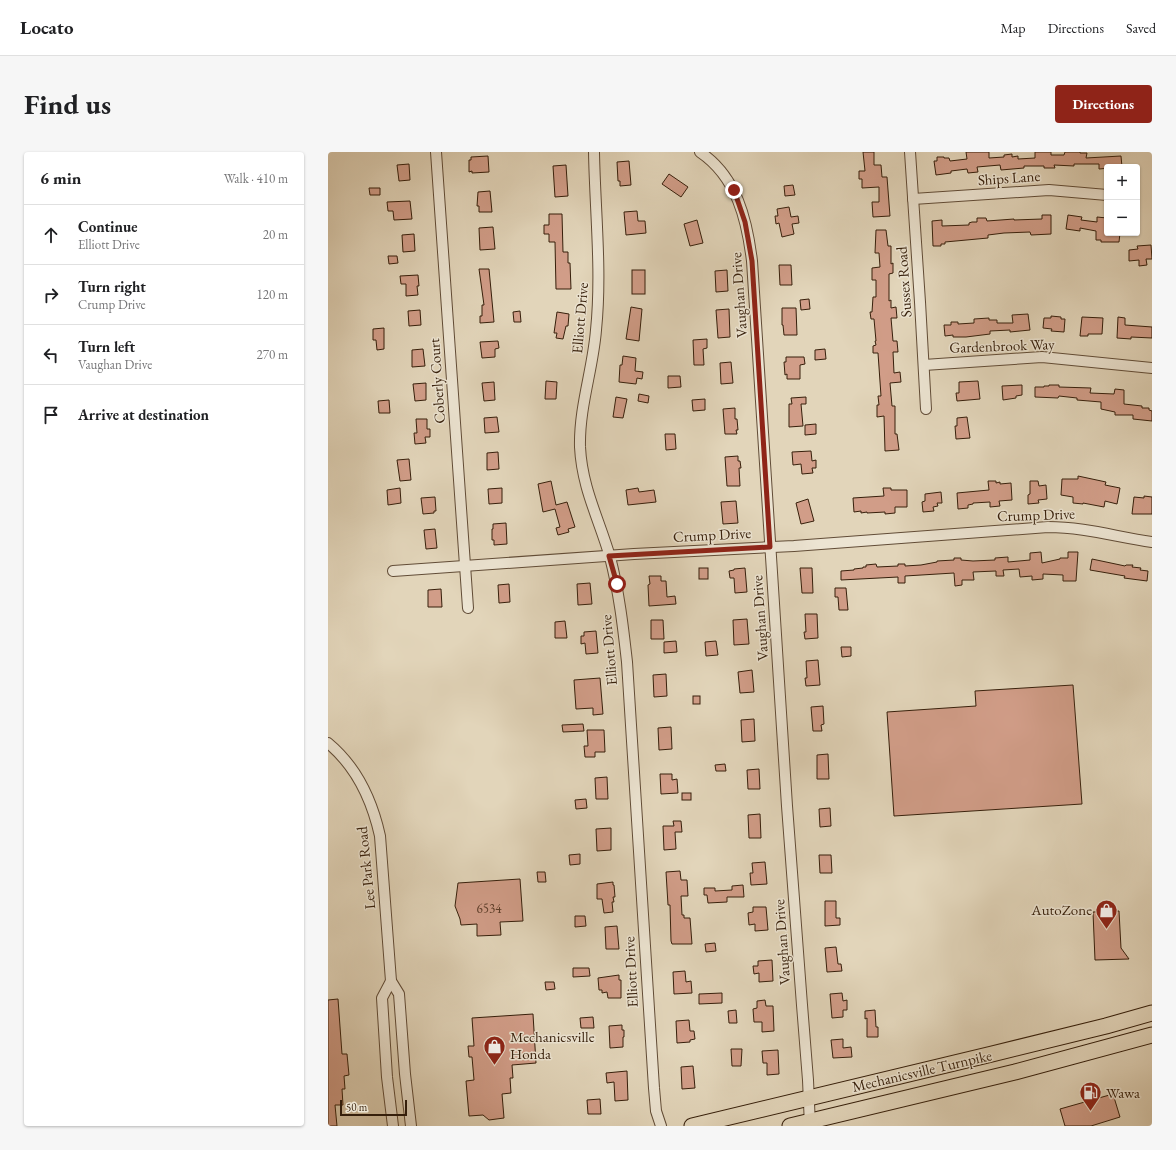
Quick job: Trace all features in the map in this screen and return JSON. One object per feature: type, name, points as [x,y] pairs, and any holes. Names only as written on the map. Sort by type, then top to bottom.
[{"type":"highway","name":"Mechanicsville Turnpike","points":[[692,1126],[1102,1027],[1152,1013]]},
{"type":"highway","name":"Mechanicsville Turnpike","points":[[790,1126],[809,1124],[1015,1072],[1152,1035]]},
{"type":"street","name":"Coberly Court","points":[[436,152],[468,608]]},
{"type":"street","name":"Elliott Drive","points":[[594,152],[599,268],[598,300],[593,355],[582,409],[580,446],[589,499],[609,556],[618,592],[627,662],[654,1088],[656,1111],[660,1126]]},
{"type":"street","name":"Vaughan Drive","points":[[700,152],[714,164],[734,190],[741,207],[749,239],[752,261],[787,806],[808,1080],[809,1124]]},
{"type":"street","name":"Sussex Road","points":[[910,152],[926,409]]},
{"type":"street","name":"Ships Lane","points":[[913,199],[1049,190],[1104,196]]},
{"type":"street","name":"Gardenbrook Way","points":[[924,365],[1042,357],[1152,368]]},
{"type":"street","name":"Crump Drive","points":[[393,571],[1067,527],[1152,542]]},
{"type":"street","name":"Lee Park Road","points":[[328,743],[350,765],[362,783],[371,802],[376,819],[381,851],[391,982],[399,994],[405,1074],[411,1126]]},
{"type":"street","points":[[391,982],[382,998],[387,1077],[393,1126]]},
{"type":"building","points":[[863,152],[874,152],[874,165],[881,165],[882,177],[887,177],[890,216],[873,217],[872,202],[879,202],[879,187],[862,188],[862,179],[859,179],[859,171],[865,171]]},
{"type":"building","points":[[966,152],[989,152],[989,158],[1004,157],[1004,155],[1012,154],[1012,157],[1018,156],[1018,159],[1035,158],[1035,152],[1051,152],[1051,155],[1064,155],[1065,152],[1080,152],[1087,153],[1086,158],[1121,156],[1122,164],[1104,164],[1104,169],[1099,169],[1099,164],[1074,164],[1074,166],[1054,165],[1055,168],[1044,168],[1044,166],[1024,166],[1024,168],[1001,170],[1000,165],[977,167],[978,172],[968,173],[967,169],[936,175],[934,161],[937,161],[937,157],[949,158],[950,161],[967,159]]},
{"type":"building","points":[[488,156],[489,172],[469,172],[469,160],[471,160],[471,157]]},
{"type":"building","points":[[629,161],[631,185],[620,186],[620,181],[618,181],[617,162]]},
{"type":"building","points":[[409,164],[410,180],[399,181],[397,165]]},
{"type":"building","points":[[566,165],[568,196],[555,197],[553,166]]},
{"type":"building","points":[[669,174],[688,187],[681,197],[662,184]]},
{"type":"building","points":[[793,185],[795,195],[785,196],[784,186]]},
{"type":"building","points":[[369,188],[380,188],[380,195],[370,195]]},
{"type":"building","points":[[490,191],[492,212],[479,212],[479,206],[477,206],[478,192]]},
{"type":"building","points":[[410,201],[412,219],[394,220],[393,211],[388,211],[387,202]]},
{"type":"building","points":[[789,207],[791,217],[798,216],[799,223],[792,224],[794,234],[782,237],[779,223],[776,224],[775,216],[778,216],[777,209]]},
{"type":"building","points":[[637,211],[638,221],[645,221],[646,233],[626,235],[624,212]]},
{"type":"building","points":[[549,214],[562,214],[563,252],[568,252],[571,289],[556,289],[555,242],[549,242],[549,234],[544,234],[544,225],[549,225]]},
{"type":"building","points":[[1042,215],[1051,215],[1051,234],[1031,235],[1030,232],[1004,233],[988,235],[988,238],[945,242],[945,244],[941,244],[941,246],[933,246],[932,221],[942,220],[942,226],[969,225],[969,223],[977,222],[977,218],[986,218],[987,221],[1042,219]]},
{"type":"building","points":[[1068,215],[1082,217],[1081,220],[1097,222],[1097,217],[1104,218],[1104,236],[1120,236],[1119,242],[1101,242],[1101,240],[1096,240],[1096,231],[1080,228],[1080,231],[1066,229]]},
{"type":"building","points":[[697,220],[703,243],[690,246],[684,224]]},
{"type":"building","points":[[493,227],[495,249],[480,250],[479,228]]},
{"type":"building","points":[[876,230],[886,230],[888,246],[891,246],[891,264],[893,263],[893,273],[889,274],[889,301],[891,300],[891,308],[896,307],[897,318],[891,318],[893,341],[897,341],[898,352],[893,352],[894,373],[900,372],[901,382],[890,383],[892,406],[895,406],[895,434],[897,434],[899,450],[885,451],[884,416],[877,417],[877,405],[879,405],[878,396],[881,396],[878,353],[873,353],[873,346],[876,345],[874,319],[871,319],[870,312],[872,312],[873,297],[876,297],[876,280],[872,280],[872,268],[880,267],[879,253],[875,253]]},
{"type":"building","points":[[414,234],[415,251],[403,252],[402,235]]},
{"type":"building","points":[[1151,245],[1152,259],[1146,259],[1147,265],[1139,266],[1139,260],[1129,261],[1129,250],[1138,249],[1137,246]]},
{"type":"building","points":[[388,256],[397,256],[398,263],[389,264]]},
{"type":"building","points":[[779,265],[791,265],[792,285],[780,285]]},
{"type":"building","points":[[479,269],[489,269],[494,322],[480,323],[480,316],[482,316],[482,305],[484,305]]},
{"type":"building","points":[[632,270],[645,270],[645,294],[632,294]]},
{"type":"building","points":[[727,270],[728,291],[716,292],[715,271]]},
{"type":"building","points":[[418,275],[418,295],[406,296],[406,284],[401,284],[400,276]]},
{"type":"building","points":[[809,299],[810,309],[801,310],[800,300]]},
{"type":"building","points":[[631,307],[642,309],[639,341],[626,339]]},
{"type":"building","points":[[782,308],[796,308],[797,335],[784,335],[782,325]]},
{"type":"building","points":[[729,309],[730,337],[718,338],[716,310]]},
{"type":"building","points":[[420,310],[421,325],[409,326],[408,311]]},
{"type":"building","points":[[520,311],[521,322],[514,322],[513,312]]},
{"type":"building","points":[[557,312],[569,314],[568,326],[566,326],[563,339],[556,338],[557,333],[554,333]]},
{"type":"building","points":[[1028,314],[1030,330],[1010,332],[1010,330],[990,331],[990,334],[966,337],[953,337],[953,335],[945,336],[944,325],[951,325],[951,322],[958,322],[958,324],[974,323],[974,319],[989,318],[989,320],[997,320],[997,323],[1013,323],[1012,315]]},
{"type":"building","points":[[1051,316],[1065,319],[1064,332],[1051,331],[1052,329],[1043,328],[1044,318],[1051,318]]},
{"type":"building","points":[[1082,317],[1103,318],[1102,334],[1088,334],[1088,336],[1080,336]]},
{"type":"building","points":[[1118,317],[1125,318],[1125,325],[1152,327],[1152,338],[1117,338]]},
{"type":"building","points":[[384,328],[384,349],[377,350],[376,340],[373,340],[373,329]]},
{"type":"building","points":[[707,339],[707,348],[703,349],[704,365],[694,365],[693,340]]},
{"type":"building","points":[[498,341],[499,348],[495,349],[495,357],[482,358],[480,342]]},
{"type":"building","points":[[423,349],[425,366],[412,367],[412,350]]},
{"type":"building","points":[[825,349],[826,359],[815,360],[815,350]]},
{"type":"building","points":[[623,356],[636,358],[635,371],[643,372],[642,379],[637,378],[636,384],[619,382],[620,365],[622,365]]},
{"type":"building","points":[[786,357],[804,357],[805,364],[800,365],[800,379],[787,379],[787,374],[785,375],[784,362],[786,362]]},
{"type":"building","points":[[731,362],[733,383],[721,384],[720,363]]},
{"type":"building","points":[[668,376],[680,376],[681,387],[668,388]]},
{"type":"building","points":[[546,381],[557,382],[556,399],[545,399]]},
{"type":"building","points":[[978,381],[980,399],[957,401],[956,393],[959,393],[959,382]]},
{"type":"building","points":[[494,382],[495,400],[484,401],[482,383]]},
{"type":"building","points":[[426,383],[426,400],[415,401],[413,384]]},
{"type":"building","points":[[1022,385],[1022,395],[1016,396],[1016,398],[1003,400],[1002,386]]},
{"type":"building","points":[[1049,385],[1059,385],[1059,387],[1091,388],[1090,393],[1114,394],[1115,389],[1124,390],[1124,404],[1149,408],[1149,410],[1152,411],[1152,421],[1133,419],[1133,415],[1115,415],[1115,412],[1101,409],[1101,402],[1077,400],[1077,398],[1059,396],[1058,398],[1035,397],[1035,387],[1044,387]]},
{"type":"building","points":[[639,394],[649,396],[648,403],[638,401]]},
{"type":"building","points":[[616,397],[627,399],[623,418],[613,417]]},
{"type":"building","points":[[806,397],[806,404],[801,404],[803,426],[789,427],[789,404],[792,404],[791,398]]},
{"type":"building","points":[[705,399],[705,410],[693,411],[692,400]]},
{"type":"building","points":[[389,400],[390,413],[379,413],[378,401]]},
{"type":"building","points":[[735,408],[735,419],[737,419],[738,430],[736,430],[737,434],[725,434],[723,409]]},
{"type":"building","points":[[497,417],[499,432],[485,433],[484,418]]},
{"type":"building","points":[[967,417],[970,438],[956,439],[955,426],[957,426],[957,418]]},
{"type":"building","points":[[416,419],[427,419],[427,429],[430,429],[430,437],[425,437],[426,443],[415,444],[414,433],[417,433]]},
{"type":"building","points":[[816,424],[816,434],[805,435],[805,425]]},
{"type":"building","points":[[665,434],[675,434],[676,449],[666,450]]},
{"type":"building","points":[[811,451],[812,461],[816,460],[816,468],[812,468],[813,473],[802,474],[801,464],[793,465],[792,452]]},
{"type":"building","points":[[498,452],[499,469],[487,470],[487,453]]},
{"type":"building","points":[[738,456],[738,461],[740,461],[741,468],[739,468],[740,486],[727,486],[725,457]]},
{"type":"building","points":[[409,459],[411,480],[400,481],[397,460]]},
{"type":"building","points":[[1078,476],[1106,482],[1105,485],[1120,488],[1117,504],[1105,501],[1104,507],[1083,503],[1073,503],[1073,497],[1061,495],[1062,479],[1078,479]]},
{"type":"building","points":[[551,481],[556,505],[567,502],[575,527],[568,529],[569,532],[558,535],[556,528],[560,527],[555,509],[543,512],[538,484]]},
{"type":"building","points":[[988,481],[996,481],[996,483],[1000,482],[1000,484],[1011,483],[1012,500],[999,501],[1000,506],[990,507],[990,502],[973,503],[968,505],[968,508],[958,509],[957,493],[989,490]]},
{"type":"building","points":[[1030,481],[1038,481],[1039,486],[1046,485],[1047,499],[1038,500],[1039,503],[1028,504]]},
{"type":"building","points":[[400,488],[401,503],[388,505],[387,490]]},
{"type":"building","points":[[502,488],[502,503],[489,504],[488,489]]},
{"type":"building","points":[[638,488],[639,492],[654,490],[656,502],[628,505],[626,490]]},
{"type":"building","points":[[883,488],[891,488],[891,490],[907,490],[907,507],[895,507],[895,513],[885,514],[885,512],[854,512],[853,498],[884,496]]},
{"type":"building","points":[[941,492],[942,503],[937,503],[938,506],[933,507],[934,511],[923,512],[922,502],[925,501],[925,494]]},
{"type":"building","points":[[1144,496],[1152,497],[1152,514],[1132,514],[1134,497],[1144,498]]},
{"type":"building","points":[[435,497],[436,511],[434,511],[434,513],[423,514],[421,498]]},
{"type":"building","points":[[808,499],[814,521],[801,524],[796,503]]},
{"type":"building","points":[[736,501],[738,523],[723,524],[721,502]]},
{"type":"building","points":[[506,523],[507,544],[494,545],[494,540],[492,540],[493,524]]},
{"type":"building","points":[[435,529],[437,548],[426,549],[424,530]]},
{"type":"building","points":[[1041,552],[1042,563],[1060,558],[1068,558],[1068,552],[1078,552],[1076,581],[1063,581],[1063,575],[1043,574],[1043,579],[1032,580],[1032,576],[1020,577],[1019,569],[1003,570],[1004,576],[996,576],[996,571],[973,572],[974,580],[962,580],[962,585],[955,586],[954,573],[905,576],[905,583],[898,583],[898,577],[841,580],[841,571],[863,568],[866,567],[866,565],[876,564],[877,567],[898,566],[898,564],[905,564],[905,566],[921,565],[937,561],[954,560],[954,558],[973,561],[995,560],[995,558],[1008,557],[1008,562],[1030,560],[1030,553]]},
{"type":"building","points":[[1092,559],[1125,566],[1133,565],[1132,567],[1141,568],[1140,570],[1148,571],[1147,581],[1124,578],[1125,576],[1090,570]]},
{"type":"building","points":[[699,568],[708,568],[708,579],[699,579]]},
{"type":"building","points":[[745,568],[747,592],[735,593],[734,578],[730,578],[729,571]]},
{"type":"building","points":[[800,568],[812,568],[813,593],[802,593]]},
{"type":"building","points":[[649,576],[661,576],[661,581],[666,581],[667,597],[675,596],[676,604],[649,606]]},
{"type":"building","points":[[590,583],[592,604],[578,605],[577,584]]},
{"type":"building","points":[[509,584],[510,602],[499,603],[498,585]]},
{"type":"building","points":[[835,588],[846,588],[848,610],[839,610],[838,597],[835,597]]},
{"type":"building","points":[[441,589],[442,607],[428,607],[428,590]]},
{"type":"building","points":[[805,614],[817,614],[818,638],[805,639]]},
{"type":"building","points":[[747,619],[749,644],[734,645],[733,620]]},
{"type":"building","points":[[651,620],[663,620],[664,639],[651,639]]},
{"type":"building","points":[[565,621],[567,638],[555,638],[555,622]]},
{"type":"building","points":[[596,631],[598,653],[586,654],[585,643],[581,644],[581,636],[584,636],[584,632]]},
{"type":"building","points":[[676,641],[677,652],[664,653],[664,642]]},
{"type":"building","points":[[716,641],[718,655],[706,656],[705,642]]},
{"type":"building","points":[[841,647],[851,647],[851,656],[842,657]]},
{"type":"building","points":[[818,660],[820,685],[806,686],[806,661]]},
{"type":"building","points":[[752,670],[754,692],[740,693],[738,672]]},
{"type":"building","points":[[666,674],[667,696],[654,697],[653,675]]},
{"type":"building","points":[[600,678],[603,714],[593,715],[593,708],[576,709],[574,680]]},
{"type":"building","points":[[1073,685],[1082,804],[894,816],[887,712],[976,706],[975,691]]},
{"type":"building","points":[[693,696],[700,696],[700,704],[693,704]]},
{"type":"building","points":[[823,706],[824,724],[821,725],[822,731],[813,731],[811,707]]},
{"type":"building","points":[[754,719],[755,741],[742,742],[741,720]]},
{"type":"building","points":[[583,724],[584,731],[563,732],[562,725]]},
{"type":"building","points":[[671,727],[672,749],[659,750],[658,728]]},
{"type":"building","points":[[587,730],[604,730],[605,752],[595,752],[595,757],[585,757],[584,746],[588,746]]},
{"type":"building","points":[[828,754],[829,779],[817,779],[817,755]]},
{"type":"building","points":[[725,764],[726,771],[716,771],[715,765]]},
{"type":"building","points":[[759,769],[760,789],[748,789],[747,770]]},
{"type":"building","points":[[660,774],[672,774],[672,780],[677,779],[678,793],[661,794]]},
{"type":"building","points":[[607,777],[608,799],[596,799],[595,778]]},
{"type":"building","points":[[682,793],[691,793],[691,800],[682,800]]},
{"type":"building","points":[[586,799],[587,808],[576,809],[575,800]]},
{"type":"building","points":[[830,808],[831,826],[820,827],[819,809]]},
{"type":"building","points":[[760,814],[761,838],[749,838],[748,815]]},
{"type":"building","points":[[673,821],[681,821],[682,832],[675,832],[676,849],[664,850],[663,826],[674,826]]},
{"type":"building","points":[[611,828],[611,850],[597,851],[596,829]]},
{"type":"building","points":[[580,854],[580,864],[570,865],[569,855]]},
{"type":"building","points":[[819,855],[831,855],[832,873],[820,873]]},
{"type":"building","points":[[765,862],[767,884],[751,885],[750,873],[753,873],[752,863]]},
{"type":"building","points":[[680,871],[681,880],[687,880],[688,896],[681,896],[682,915],[684,915],[684,918],[690,918],[692,944],[672,944],[671,941],[670,905],[668,905],[666,872]]},
{"type":"building","points":[[537,872],[545,872],[546,882],[538,882]]},
{"type":"building","points":[[520,879],[523,921],[500,922],[501,935],[477,936],[477,924],[461,925],[455,906],[458,883]]},
{"type":"building","points":[[613,882],[615,897],[613,897],[614,902],[612,902],[613,912],[604,913],[602,899],[597,899],[597,884]]},
{"type":"building","points":[[743,885],[744,897],[727,897],[727,902],[708,903],[707,895],[704,895],[704,888],[715,888],[715,891],[732,890],[732,886]]},
{"type":"building","points":[[825,901],[836,901],[836,918],[840,918],[840,925],[825,926]]},
{"type":"building","points":[[753,907],[766,907],[768,930],[755,931],[755,924],[749,925],[748,913],[753,912]]},
{"type":"building","name":"AutoZone","points":[[1119,911],[1121,948],[1129,959],[1095,960],[1093,912]]},
{"type":"building","points":[[575,916],[585,916],[586,926],[575,927]]},
{"type":"building","points":[[617,926],[619,949],[606,949],[605,927]]},
{"type":"building","points":[[715,943],[716,951],[706,952],[705,944]]},
{"type":"building","points":[[836,947],[838,964],[841,964],[842,971],[827,972],[825,948]]},
{"type":"building","points":[[772,960],[773,981],[759,982],[759,973],[754,974],[753,966],[758,966],[758,961]]},
{"type":"building","points":[[573,968],[589,968],[590,976],[573,977]]},
{"type":"building","points":[[685,971],[686,982],[691,981],[692,993],[674,994],[673,972]]},
{"type":"building","points":[[619,975],[619,980],[621,980],[621,998],[608,998],[607,992],[602,993],[602,990],[599,990],[598,978]]},
{"type":"building","points":[[545,982],[554,982],[555,989],[546,990]]},
{"type":"building","points":[[722,993],[722,1003],[699,1004],[699,994]]},
{"type":"building","points":[[842,993],[843,1001],[847,1000],[847,1010],[843,1010],[843,1017],[832,1018],[830,994]]},
{"type":"building","points":[[338,999],[342,1054],[347,1054],[349,1075],[344,1076],[345,1089],[342,1089],[343,1105],[335,1105],[337,1126],[328,1126],[328,1000]]},
{"type":"building","points":[[765,1000],[766,1006],[773,1006],[774,1031],[762,1032],[762,1022],[754,1022],[753,1009],[757,1008],[757,1001]]},
{"type":"building","points":[[736,1010],[737,1023],[729,1023],[728,1011]]},
{"type":"building","points":[[875,1010],[878,1037],[867,1037],[867,1018],[865,1019],[865,1011]]},
{"type":"building","name":"Mechanicsville Honda","points":[[533,1014],[536,1063],[512,1065],[513,1078],[510,1078],[511,1093],[502,1094],[504,1118],[489,1120],[483,1115],[469,1116],[466,1081],[474,1080],[472,1057],[469,1057],[468,1046],[474,1046],[472,1018]]},
{"type":"building","points":[[593,1017],[594,1028],[581,1028],[580,1018]]},
{"type":"building","points":[[689,1020],[690,1031],[694,1031],[695,1039],[690,1040],[690,1042],[677,1043],[676,1021]]},
{"type":"building","points":[[622,1025],[622,1030],[624,1030],[623,1047],[610,1048],[609,1026]]},
{"type":"building","points":[[843,1039],[843,1048],[851,1047],[852,1057],[833,1058],[831,1040]]},
{"type":"building","points":[[731,1049],[742,1049],[741,1066],[732,1066]]},
{"type":"building","points":[[778,1050],[779,1074],[767,1075],[767,1063],[763,1063],[762,1051]]},
{"type":"building","points":[[693,1066],[695,1088],[682,1089],[681,1067]]},
{"type":"building","points":[[627,1071],[628,1100],[615,1101],[614,1082],[607,1083],[606,1073]]},
{"type":"building","name":"Wawa","points":[[1113,1094],[1120,1117],[1091,1126],[1065,1126],[1060,1109]]},
{"type":"building","points":[[600,1099],[601,1114],[588,1114],[587,1100]]},
{"type":"place","name":"AutoZone","points":[[1107,930]]},
{"type":"place","name":"Mechanicsville Honda","points":[[494,1066]]},
{"type":"place","name":"Wawa","points":[[1090,1112]]},
{"type":"route","points":[[617,584],[609,556],[770,547],[752,261],[745,222],[739,200],[734,190]]}]
